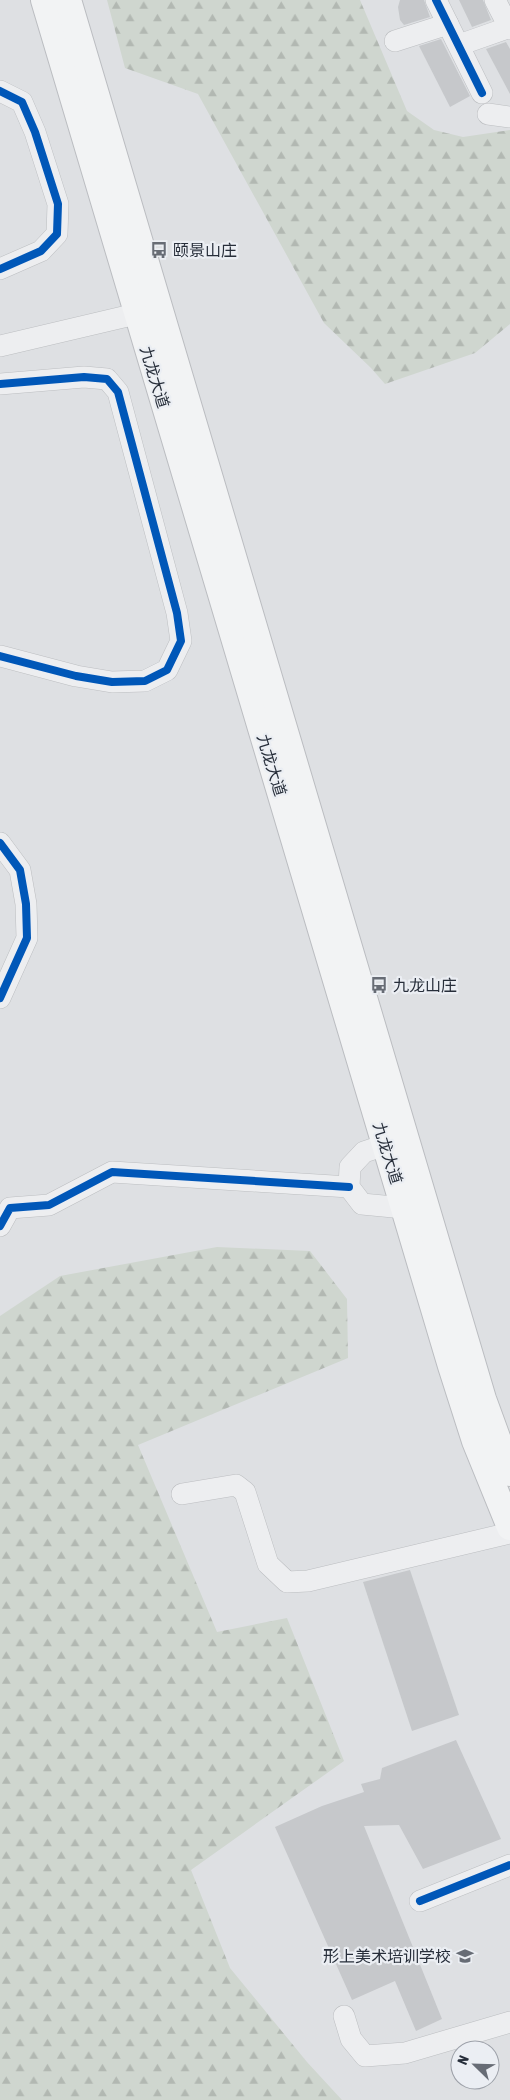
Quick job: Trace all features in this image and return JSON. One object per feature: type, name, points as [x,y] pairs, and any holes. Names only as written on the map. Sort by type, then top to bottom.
[{"type":"main road","name":"九龙大道","points":[[44,0],[148,311],[403,1167],[510,1473]]},
{"type":"main road","name":"九龙大道","points":[[68,0],[148,311],[385,1145],[403,1167],[404,1208],[475,1441],[510,1527]]},
{"type":"street","points":[[436,0],[482,93]]},
{"type":"street","points":[[459,45],[510,28],[496,0]]},
{"type":"street","points":[[395,42],[448,24]]},
{"type":"street","points":[[0,91],[22,102],[58,204],[57,234],[41,251],[0,269]]},
{"type":"street","points":[[488,114],[510,117]]},
{"type":"street","points":[[0,346],[148,311]]},
{"type":"street","points":[[0,384],[84,377],[107,379],[118,392],[177,613],[181,641],[167,670],[145,681],[112,682],[76,676],[0,656]]},
{"type":"street","points":[[0,844],[20,870],[26,904],[27,938],[0,998]]},
{"type":"street","points":[[385,1145],[364,1152],[350,1166],[349,1187],[362,1204],[404,1208]]},
{"type":"street","points":[[3,1212],[49,1205],[112,1172],[349,1187]]},
{"type":"street","points":[[182,1494],[236,1485],[245,1492],[268,1564],[287,1582],[308,1581],[510,1533]]},
{"type":"street","points":[[420,1902],[510,1865]]},
{"type":"street","points":[[344,2016],[351,2039],[365,2056],[405,2053],[510,2022]]},
{"type":"green space","points":[[107,0],[360,0],[407,111],[434,130],[463,137],[510,130],[510,324],[475,353],[385,384],[324,323],[198,94],[125,68]]},
{"type":"green space","points":[[217,1247],[310,1251],[347,1299],[348,1358],[138,1445],[217,1632],[287,1618],[344,1761],[191,1870],[230,1968],[307,2062],[342,2100],[0,2100],[0,1316],[60,1276]]},
{"type":"building","points":[[400,0],[424,0],[430,17],[404,25],[400,20],[398,7]]},
{"type":"building","points":[[459,0],[483,0],[491,20],[472,27]]},
{"type":"building","points":[[441,39],[470,96],[450,107],[419,46]]},
{"type":"building","points":[[506,42],[510,49],[510,94],[486,49]]},
{"type":"building","points":[[410,1570],[459,1715],[412,1731],[363,1582]]},
{"type":"building","points":[[456,1740],[501,1839],[423,1869],[399,1825],[364,1826],[442,2019],[416,2031],[395,1981],[352,2000],[275,1827],[322,1806],[364,1792],[361,1784],[380,1779],[382,1768]]},
{"type":"cycle path","points":[[436,0],[482,93]]},
{"type":"cycle path","points":[[0,91],[22,102],[35,132],[58,204],[57,234],[41,251],[0,269]]},
{"type":"cycle path","points":[[0,384],[84,377],[107,379],[118,392],[177,613],[181,641],[167,670],[145,681],[112,682],[76,676],[0,656]]},
{"type":"cycle path","points":[[0,843],[20,870],[26,904],[27,938],[0,998]]},
{"type":"cycle path","points":[[0,1226],[10,1208],[49,1205],[112,1172],[349,1187]]},
{"type":"cycle path","points":[[420,1901],[510,1865]]},
{"type":"place","name":"颐景山庄","points":[[159,250]]},
{"type":"place","name":"九龙山庄","points":[[379,985]]},
{"type":"place","name":"形上美术培训学校","points":[[465,1956]]}]
